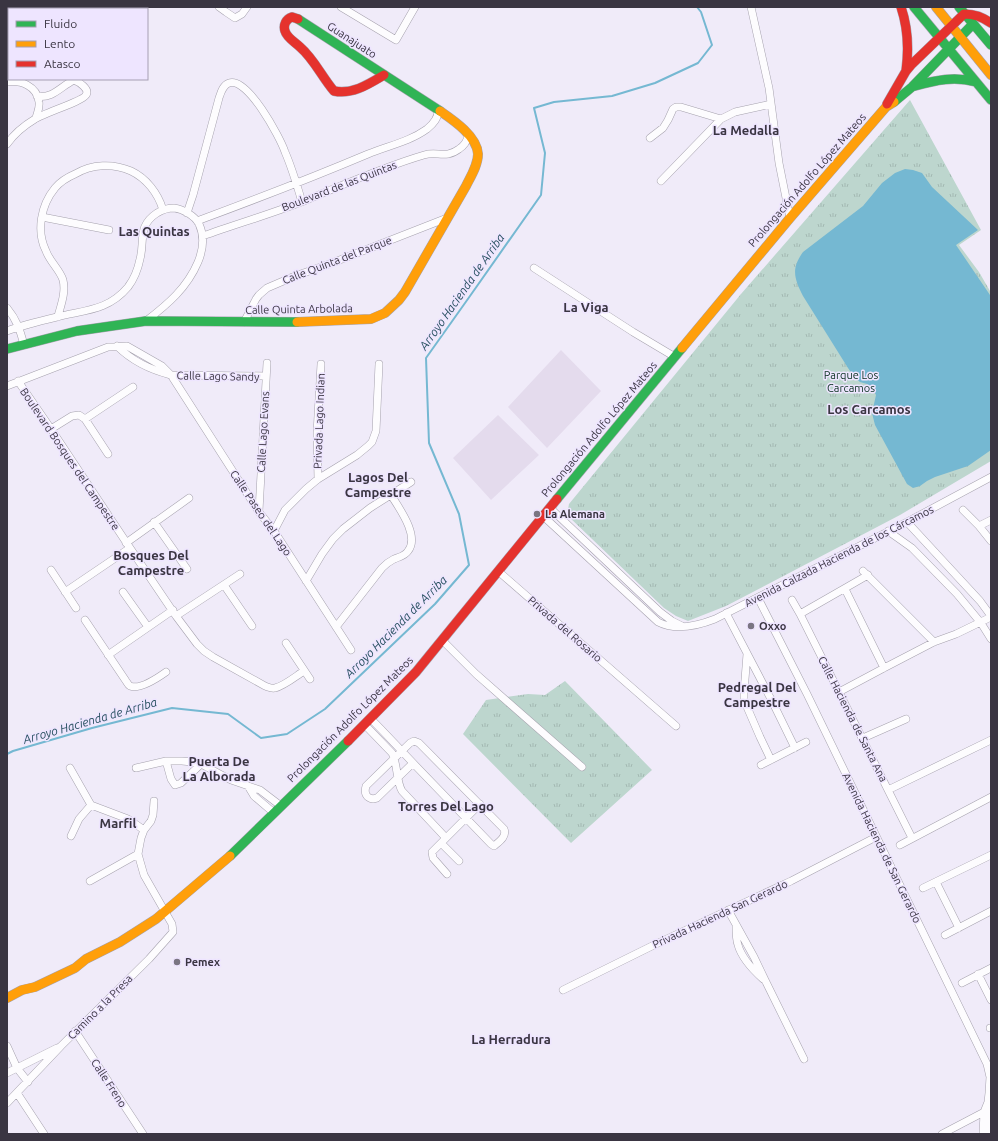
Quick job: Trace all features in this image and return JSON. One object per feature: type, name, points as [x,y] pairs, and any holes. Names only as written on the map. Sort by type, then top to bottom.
[{"type":"main road","points":[[901,7],[906,22],[909,42],[909,68]]},
{"type":"main road","points":[[914,7],[991,100]]},
{"type":"main road","points":[[936,7],[991,75]]},
{"type":"main road","points":[[886,107],[909,68],[951,25],[961,10]]},
{"type":"main road","points":[[961,10],[979,15],[991,23]]},
{"type":"main road","points":[[961,10],[991,45]]},
{"type":"main road","name":"Guanajuato","points":[[384,75],[365,86],[351,91],[339,94],[334,92],[307,55],[286,34],[284,26],[285,23],[291,18],[296,18],[438,109],[455,121],[469,135]]},
{"type":"main road","name":"Prolongación Adolfo López Mateos","points":[[7,998],[22,990],[30,983],[70,964],[86,959],[120,942],[156,919],[163,909],[224,862],[368,722],[416,672],[790,218],[886,107],[912,86],[950,50],[974,24]]},
{"type":"main road","points":[[909,68],[928,69],[932,67]]},
{"type":"main road","points":[[912,86],[955,78],[967,79],[976,82]]},
{"type":"main road","name":"Calle Quinta Arbolada","points":[[7,350],[24,344],[77,331],[146,321],[315,322],[362,320],[378,317],[392,307],[405,292],[472,175],[478,159],[478,152],[476,145],[469,135]]},
{"type":"street","points":[[219,7],[233,17],[238,17],[247,7]]},
{"type":"street","points":[[341,7],[396,40],[415,7]]},
{"type":"street","points":[[751,7],[769,88],[779,163],[790,218]]},
{"type":"street","points":[[7,144],[21,129],[36,118],[81,100],[86,96],[87,92],[81,84],[74,80],[48,96],[37,96]]},
{"type":"street","points":[[7,82],[14,81],[24,83],[32,88],[39,103],[36,118]]},
{"type":"street","points":[[186,213],[193,195],[222,88],[230,82],[240,84],[260,107],[268,119],[285,150],[302,202]]},
{"type":"street","points":[[661,181],[721,119],[736,112],[771,104]]},
{"type":"street","points":[[650,138],[663,128],[673,109],[676,107],[681,107],[721,119]]},
{"type":"street","name":"Boulevard de las Quintas","points":[[197,221],[296,184],[377,150],[410,139],[426,130],[431,125],[439,114],[438,109]]},
{"type":"street","name":"Boulevard de las Quintas","points":[[203,236],[302,202],[416,157],[431,154],[453,153],[465,145],[469,135]]},
{"type":"street","points":[[58,316],[64,288],[63,280],[51,261],[41,236],[42,217],[46,203],[56,187],[81,170],[108,165],[118,166],[141,177],[157,194],[161,201],[163,210]]},
{"type":"street","points":[[7,331],[58,316],[91,310],[104,306],[116,298],[128,287],[135,275],[141,258],[144,229],[147,221],[163,210],[173,208],[186,213],[197,221],[203,236],[203,246],[194,272],[188,281],[169,303],[146,321]]},
{"type":"street","points":[[42,217],[109,230]]},
{"type":"street","name":"Calle Quinta del Parque","points":[[244,322],[256,299],[267,288],[447,218]]},
{"type":"street","points":[[534,268],[633,332],[675,357]]},
{"type":"street","points":[[7,308],[19,327],[24,344]]},
{"type":"street","name":"Calle Paseo del Lago","points":[[18,381],[99,349],[117,346],[127,346],[162,366],[171,375],[259,512],[274,531],[351,650]]},
{"type":"street","name":"Calle Lago Evans","points":[[259,512],[267,363]]},
{"type":"street","name":"Privada Lago Indian","points":[[318,479],[317,433],[321,364]]},
{"type":"street","points":[[274,531],[285,510],[306,489],[318,479],[335,470],[357,455],[372,442],[376,431],[379,364]]},
{"type":"street","name":"Calle Lago Sandy","points":[[171,375],[266,376]]},
{"type":"street","points":[[7,386],[18,381]]},
{"type":"street","name":"Boulevard Bosques del Campestre","points":[[18,381],[52,429],[174,613],[197,644],[213,657],[271,688],[276,688],[304,671]]},
{"type":"street","points":[[85,419],[133,387]]},
{"type":"street","points":[[52,429],[72,416],[80,415],[85,419],[108,454]]},
{"type":"street","name":"Avenida Calzada Hacienda de los Cárcamos","points":[[543,516],[658,622],[665,626],[684,626],[700,624],[715,619],[907,522],[991,477]]},
{"type":"street","points":[[306,581],[322,554],[333,539],[343,529],[411,482]]},
{"type":"street","points":[[336,627],[382,568],[388,563],[404,555],[410,548],[411,537],[407,522],[391,495]]},
{"type":"street","points":[[65,592],[128,545],[154,522],[189,498]]},
{"type":"street","points":[[550,508],[660,612],[672,621],[684,626]]},
{"type":"street","points":[[963,510],[979,526],[991,542]]},
{"type":"street","points":[[979,526],[991,520]]},
{"type":"street","points":[[154,522],[187,569]]},
{"type":"street","points":[[839,692],[934,642],[981,623],[991,616],[980,601],[907,522]]},
{"type":"street","points":[[888,531],[912,548],[957,594],[981,623],[991,639]]},
{"type":"street","points":[[51,570],[76,608]]},
{"type":"street","name":"Privada del Rosario","points":[[498,571],[676,726]]},
{"type":"street","points":[[800,614],[845,589],[866,573],[934,642]]},
{"type":"street","points":[[108,655],[148,628],[224,585],[240,574]]},
{"type":"street","points":[[224,585],[252,626]]},
{"type":"street","points":[[845,589],[884,668]]},
{"type":"street","points":[[123,592],[148,628]]},
{"type":"street","name":"Avenida Hacienda de San Gerardo","points":[[758,598],[807,694],[876,837],[989,1064],[990,1077],[988,1111]]},
{"type":"street","name":"Calle Hacienda de Santa Ana","points":[[792,600],[863,738],[912,838]]},
{"type":"street","points":[[726,613],[795,748]]},
{"type":"street","points":[[85,620],[130,686],[140,686],[166,672]]},
{"type":"street","points":[[442,640],[476,674],[582,767]]},
{"type":"street","points":[[286,642],[310,679]]},
{"type":"street","points":[[747,654],[744,700],[757,732],[771,760]]},
{"type":"street","points":[[863,738],[906,719]]},
{"type":"street","points":[[368,722],[402,751],[491,844],[494,846],[505,835],[506,833],[504,829],[480,804],[419,743],[414,741],[402,751],[366,786],[365,793],[367,796],[373,799],[377,798],[413,763]]},
{"type":"street","points":[[368,722],[395,758],[402,791],[444,840],[459,861]]},
{"type":"street","points":[[888,790],[991,740]]},
{"type":"street","points":[[761,765],[806,742]]},
{"type":"street","points":[[136,768],[166,761],[182,761],[200,764],[224,777],[260,790],[281,806]]},
{"type":"street","points":[[166,761],[171,779],[175,784],[181,783],[200,764]]},
{"type":"street","points":[[70,768],[91,804],[128,819],[144,830]]},
{"type":"street","points":[[248,786],[254,796],[274,813]]},
{"type":"street","points":[[900,845],[991,798]]},
{"type":"street","points":[[154,801],[153,815],[151,821],[144,830],[139,844],[138,854],[144,875],[163,909]]},
{"type":"street","points":[[71,836],[79,818],[91,804]]},
{"type":"street","points":[[447,874],[433,858],[432,852],[480,804]]},
{"type":"street","name":"Privada Hacienda San Gerardo","points":[[563,990],[791,881],[876,837]]},
{"type":"street","points":[[90,881],[138,854]]},
{"type":"street","points":[[923,888],[991,855]]},
{"type":"street","points":[[936,882],[958,928]]},
{"type":"street","name":"Camino a la Presa","points":[[7,1104],[75,1031],[149,959],[173,932],[172,924],[163,909]]},
{"type":"street","points":[[728,910],[754,957],[804,1059]]},
{"type":"street","points":[[945,935],[991,912]]},
{"type":"street","points":[[736,924],[736,940],[738,947],[747,962],[765,980]]},
{"type":"street","points":[[747,962],[754,957]]},
{"type":"street","points":[[962,983],[991,968]]},
{"type":"street","points":[[978,974],[991,1000]]},
{"type":"street","name":"Calle Freno","points":[[75,1031],[143,1134]]},
{"type":"street","points":[[7,1046],[17,1068],[28,1082]]},
{"type":"street","points":[[7,1073],[61,1046]]},
{"type":"street","points":[[17,1093],[44,1134]]},
{"type":"street","points":[[942,1134],[988,1111]]},
{"type":"street","points":[[983,1134],[988,1111]]},
{"type":"street","points":[[988,1111],[990,1134]]},
{"type":"shaded area","points":[[561,350],[601,391],[547,448],[508,407]]},
{"type":"shaded area","points":[[498,415],[539,455],[491,500],[453,458]]},
{"type":"green space","name":"Parque Los Carcamos","points":[[910,100],[981,230],[959,245],[979,272],[990,291],[991,290],[991,461],[900,515],[726,606],[688,621],[676,616],[664,608],[567,515],[569,504],[741,294]]},
{"type":"green space","points":[[565,681],[652,770],[571,843],[463,734],[486,700],[528,694],[545,695]]},
{"type":"water","points":[[905,169],[922,173],[932,187],[978,230],[956,245],[990,295],[991,294],[991,450],[968,466],[935,477],[920,486],[913,488],[907,484],[875,425],[872,413],[876,395],[873,389],[855,378],[848,368],[803,296],[795,274],[795,269],[799,258],[803,252],[863,206],[882,183],[895,173]]},
{"type":"waterway","name":"Arroyo Hacienda de Arriba","points":[[7,754],[92,728],[172,708],[228,714],[261,738],[287,734],[325,709],[435,604],[469,565],[459,514],[429,443],[426,358],[541,195],[545,153],[534,108],[554,102],[612,96],[655,83],[698,63],[712,45],[701,12],[697,7]]},
{"type":"traffic: fast","points":[[914,7],[991,100]]},
{"type":"traffic: fast","points":[[959,7],[991,45]]},
{"type":"traffic: fast","points":[[298,19],[440,111]]},
{"type":"traffic: fast","points":[[894,102],[912,87],[973,24]]},
{"type":"traffic: fast","points":[[915,86],[930,82],[953,79],[976,82]]},
{"type":"traffic: fast","points":[[7,349],[77,331],[146,321],[297,322]]},
{"type":"traffic: fast","points":[[557,499],[682,348]]},
{"type":"traffic: fast","points":[[230,856],[348,741]]},
{"type":"traffic: slow","points":[[936,7],[991,75]]},
{"type":"traffic: slow","points":[[682,348],[790,218],[886,107],[894,102]]},
{"type":"traffic: slow","points":[[297,322],[371,319],[385,313],[405,292],[466,186],[478,158],[477,147],[469,135],[464,129],[440,111]]},
{"type":"traffic: slow","points":[[7,998],[22,990],[35,987],[75,968],[86,959],[120,942],[156,919],[230,856]]},
{"type":"traffic: jam","points":[[901,7],[907,39],[906,71]]},
{"type":"traffic: jam","points":[[964,14],[978,16],[991,23]]},
{"type":"traffic: jam","points":[[887,104],[911,65],[964,14]]},
{"type":"traffic: jam","points":[[298,19],[292,17],[290,18],[285,24],[285,31],[289,38],[310,57],[334,91],[341,92],[354,90],[384,75]]},
{"type":"traffic: jam","points":[[348,741],[416,672],[557,499]]},
{"type":"place","name":"La Alemana","points":[[537,514]]},
{"type":"place","name":"Oxxo","points":[[751,626]]},
{"type":"place","name":"Pemex","points":[[177,962]]},
{"type":"district","name":"La Medalla","points":[[746,130]]},
{"type":"district","name":"Las Quintas","points":[[154,231]]},
{"type":"district","name":"La Viga","points":[[586,307]]},
{"type":"district","name":"Los Carcamos","points":[[869,409]]},
{"type":"district","name":"Lagos Del Campestre","points":[[378,484]]},
{"type":"district","name":"Bosques Del Campestre","points":[[151,562]]},
{"type":"district","name":"Pedregal Del Campestre","points":[[757,694]]},
{"type":"district","name":"Puerta De La Alborada","points":[[219,768]]},
{"type":"district","name":"Torres Del Lago","points":[[446,806]]},
{"type":"district","name":"Marfil","points":[[118,823]]},
{"type":"district","name":"La Herradura","points":[[511,1039]]}]
